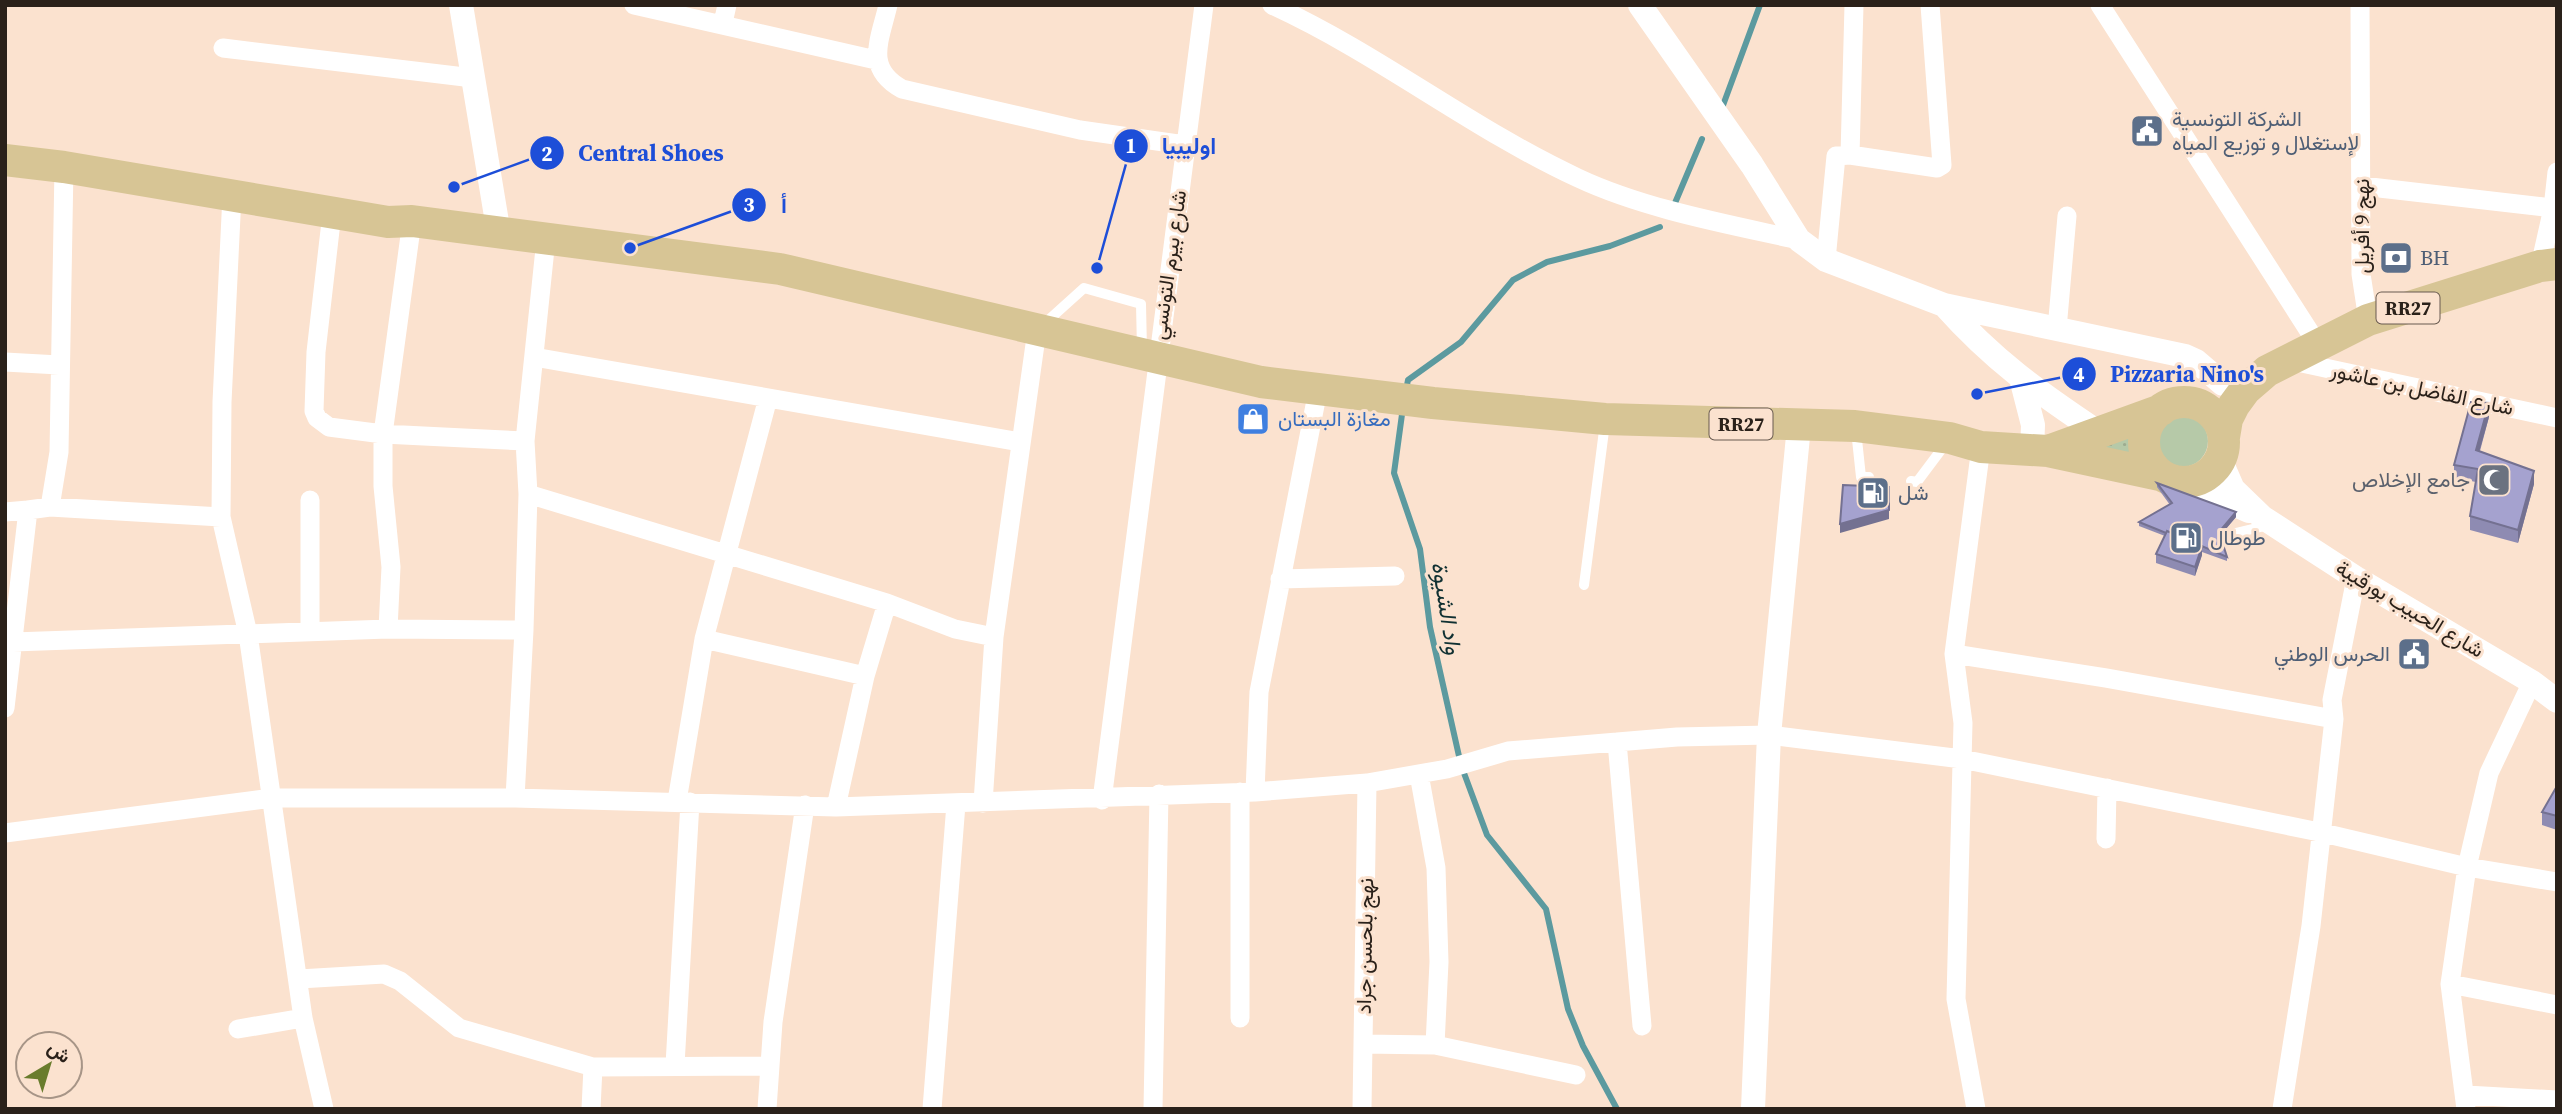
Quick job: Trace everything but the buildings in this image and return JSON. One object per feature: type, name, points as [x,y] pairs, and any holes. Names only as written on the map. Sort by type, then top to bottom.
[{"type":"main road","name":"RR27","points":[[5,160],[64,167],[388,222],[412,221],[780,269],[1261,382],[1433,403],[1605,419],[1855,426],[1950,438],[1981,447],[2040,450],[2164,479]]},
{"type":"main road","name":"RR27","points":[[2222,448],[2227,419],[2234,405],[2245,390],[2278,366],[2368,320],[2548,265]]},
{"type":"main road","name":"RR27","points":[[2040,450],[2098,432],[2278,366]]},
{"type":"main road","points":[[2194,404],[2214,416],[2222,448],[2209,474],[2164,479],[2145,454],[2143,442],[2151,418],[2171,406],[2194,404]]},
{"type":"street","points":[[461,5],[499,233]]},
{"type":"street","points":[[634,5],[725,14],[876,60],[892,83],[912,94],[1080,130],[1185,145]]},
{"type":"street","points":[[876,60],[888,5]]},
{"type":"street","name":"شارع بيرم التونسي","points":[[1102,800],[1149,356],[1185,145],[1204,5]]},
{"type":"street","points":[[1272,5],[1311,23],[1525,151],[1581,180],[1686,215],[1798,240]]},
{"type":"street","points":[[1640,5],[1752,165],[1798,240],[1826,260],[1944,305],[2185,356],[2196,361],[2223,384]]},
{"type":"street","points":[[1850,155],[1854,5]]},
{"type":"street","points":[[1826,260],[1835,159],[1840,154],[1937,168],[1942,164],[1930,5]]},
{"type":"street","points":[[2101,5],[2318,345]]},
{"type":"street","name":"نهج 9 أفريل","points":[[2360,5],[2361,274],[2368,320]]},
{"type":"street","points":[[223,48],[474,78]]},
{"type":"street","points":[[50,507],[59,452],[64,167]]},
{"type":"street","points":[[2548,265],[2557,172]]},
{"type":"street","points":[[2362,186],[2553,208]]},
{"type":"street","points":[[232,195],[222,402],[221,517],[248,634],[264,729],[271,798],[303,1018],[324,1109]]},
{"type":"street","points":[[332,213],[316,352],[314,411],[317,418],[329,427],[383,434],[525,441]]},
{"type":"street","points":[[2057,329],[2067,216]]},
{"type":"street","points":[[387,629],[391,567],[383,486],[383,434],[412,221]]},
{"type":"street","points":[[515,798],[528,494],[525,441],[546,239]]},
{"type":"street","points":[[1944,305],[1970,335],[2022,382],[2098,432]]},
{"type":"street","points":[[983,803],[994,637],[1037,330]]},
{"type":"street","points":[[534,357],[1020,442]]},
{"type":"street","points":[[5,362],[59,365]]},
{"type":"street","name":"شارع الفاضل بن عاشور","points":[[2278,366],[2557,418]]},
{"type":"street","points":[[2022,382],[2040,450]]},
{"type":"street","points":[[1240,1018],[1248,792],[1259,692],[1318,390]]},
{"type":"street","points":[[675,1065],[683,802],[704,639],[768,398]]},
{"type":"street","points":[[1752,1109],[1769,735],[1799,426]]},
{"type":"street","points":[[1976,1109],[1956,999],[1963,723],[1954,654],[1981,447]]},
{"type":"street","points":[[2222,448],[2234,489],[2267,521]]},
{"type":"street","points":[[2164,479],[2267,521]]},
{"type":"street","points":[[528,494],[887,603],[922,619],[994,637]]},
{"type":"street","points":[[310,500],[310,632]]},
{"type":"street","points":[[5,512],[50,507],[221,517]]},
{"type":"street","points":[[5,708],[27,510]]},
{"type":"street","name":"شارع الحبيب بورقيبة","points":[[2267,521],[2356,578],[2532,682],[2557,701]]},
{"type":"street","points":[[1280,579],[1395,576]]},
{"type":"street","points":[[2282,1109],[2311,926],[2319,832],[2334,719],[2332,700],[2356,578]]},
{"type":"street","points":[[836,807],[865,676],[887,603]]},
{"type":"street","points":[[13,642],[387,629],[524,630]]},
{"type":"street","points":[[704,639],[865,676]]},
{"type":"street","points":[[1954,654],[2334,719]]},
{"type":"street","points":[[2532,682],[2489,773],[2467,867],[2450,984],[2466,1102],[2557,1100]]},
{"type":"street","points":[[5,833],[271,798],[515,798],[836,807],[1102,800],[1159,794],[1248,792],[1367,783],[1447,769],[1508,751],[1617,742],[1769,735],[1962,759],[2319,832],[2467,867],[2557,882]]},
{"type":"street","points":[[1617,742],[1642,1026]]},
{"type":"street","points":[[1419,774],[1436,868],[1439,962],[1435,1045]]},
{"type":"street","name":"نهج بلحسن جراد","points":[[1362,1109],[1367,783]]},
{"type":"street","points":[[2106,839],[2107,788]]},
{"type":"street","points":[[1153,1109],[1159,794]]},
{"type":"street","points":[[932,1109],[956,804]]},
{"type":"street","points":[[767,1109],[775,1010],[805,806]]},
{"type":"street","points":[[299,979],[384,974],[400,981],[459,1028],[593,1067],[770,1066]]},
{"type":"street","points":[[2450,984],[2557,1005]]},
{"type":"street","points":[[238,1029],[303,1018]]},
{"type":"street","points":[[1363,1044],[1435,1045],[1576,1075]]},
{"type":"street","points":[[591,1109],[593,1067]]},
{"type":"lane","points":[[1037,330],[1084,288],[1141,304],[1149,356]]},
{"type":"lane","points":[[1584,585],[1605,419]]},
{"type":"lane","points":[[1855,426],[1861,477],[1869,477]]},
{"type":"lane","points":[[1911,481],[1917,482],[1950,438]]},
{"type":"lane","points":[[2219,537],[2267,521]]},
{"type":"green space","points":[[2182,415],[2192,417],[2200,423],[2206,431],[2206,451],[2200,459],[2192,465],[2182,467],[2172,465],[2164,459],[2158,451],[2156,441],[2158,431],[2164,423],[2172,417]]},
{"type":"green space","points":[[2144,421],[2145,458],[2089,443]]},
{"type":"waterway","name":"واد الشيوة","points":[[1722,108],[1760,5]]},
{"type":"waterway","name":"واد الشيوة","points":[[1675,203],[1702,139]]},
{"type":"waterway","name":"واد الشيوة","points":[[1406,390],[1408,380],[1461,342],[1513,280],[1547,262],[1610,246],[1660,227]]},
{"type":"waterway","name":"واد الشيوة","points":[[1403,407],[1394,473],[1420,549],[1430,627],[1461,765],[1487,835],[1546,909],[1568,1009],[1583,1046],[1617,1109]]},
{"type":"place","name":"الشركة التونسية لإستغلال و توزيع المياه","points":[[2147,131]]},
{"type":"place","name":"Central Shoes","points":[[454,187]]},
{"type":"place","name":"أ","points":[[630,248]]},
{"type":"place","name":"BH","points":[[2396,258]]},
{"type":"place","name":"اوليبيا","points":[[1097,268]]},
{"type":"place","name":"Pizzaria Nino's","points":[[1977,394]]},
{"type":"place","name":"مغازة البستان","points":[[1253,419]]},
{"type":"place","name":"جامع الإخلاص","points":[[2494,480]]},
{"type":"place","name":"شل","points":[[1873,493]]},
{"type":"place","name":"طوطال","points":[[2186,538]]},
{"type":"place","name":"الحرس الوطني","points":[[2414,654]]}]
